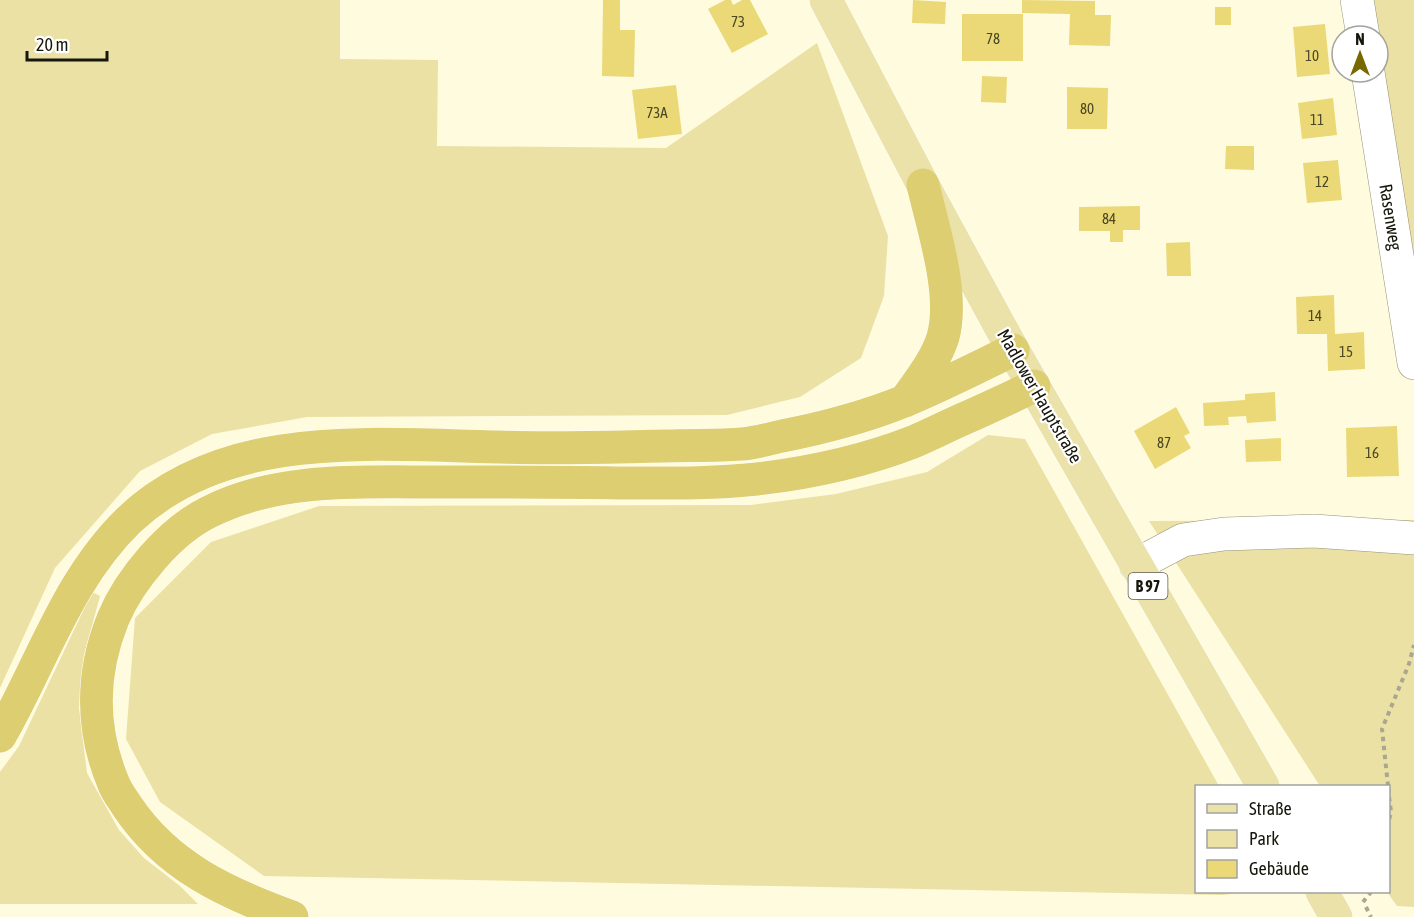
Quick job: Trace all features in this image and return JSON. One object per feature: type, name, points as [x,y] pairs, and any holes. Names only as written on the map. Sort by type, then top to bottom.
[{"type":"highway","points":[[905,401],[935,357],[943,338],[947,317],[944,280],[923,185]]},
{"type":"highway","points":[[0,736],[14,712],[61,613],[106,546],[130,519],[170,489],[216,467],[261,453],[308,447],[363,444],[559,449],[744,444],[813,430],[905,401],[1013,350]]},
{"type":"highway","points":[[292,917],[210,883],[167,853],[138,823],[115,787],[101,752],[95,706],[98,668],[106,634],[120,601],[146,565],[173,537],[207,512],[249,496],[298,487],[364,482],[685,483],[755,479],[810,472],[912,442],[1034,386]]},
{"type":"main road","name":"Madlower Hauptstraße","points":[[826,0],[1013,350],[1262,785]]},
{"type":"main road","points":[[1325,893],[1350,909]]},
{"type":"street","points":[[1357,0],[1361,24]]},
{"type":"street","name":"Rasenweg","points":[[1370,84],[1414,363]]},
{"type":"street","points":[[1136,566],[1183,540],[1224,534],[1314,531],[1414,538]]},
{"type":"path","points":[[1388,785],[1382,729],[1409,664],[1414,645]]},
{"type":"path","points":[[1350,909],[1369,893]]},
{"type":"green space","points":[[0,0],[340,0],[340,59],[438,60],[437,146],[666,148],[817,43],[888,236],[884,296],[861,358],[800,397],[727,415],[307,417],[212,434],[140,471],[55,568],[0,688]]},
{"type":"green space","points":[[1367,0],[1414,0],[1414,277],[1380,84],[1390,84],[1390,24],[1374,24]]},
{"type":"green space","points":[[988,435],[1025,439],[1218,785],[1195,785],[1195,893],[1238,893],[1223,895],[264,876],[160,802],[126,739],[135,618],[211,542],[319,506],[751,505],[836,494],[927,472]]},
{"type":"green space","points":[[1414,520],[1414,907],[1397,906],[1388,893],[1390,893],[1390,785],[1319,785],[1149,521]]},
{"type":"green space","points":[[92,592],[100,596],[84,655],[79,708],[87,773],[119,830],[144,858],[180,886],[198,904],[0,904],[0,772],[19,746]]},
{"type":"building","points":[[603,0],[620,0],[620,30],[635,30],[634,77],[602,76]]},
{"type":"building","points":[[725,0],[731,0],[733,5],[742,0],[750,0],[768,34],[732,53],[708,9]]},
{"type":"building","points":[[913,0],[946,2],[945,24],[912,23]]},
{"type":"building","points":[[1022,0],[1095,1],[1095,15],[1111,15],[1110,46],[1069,45],[1070,14],[1022,13]]},
{"type":"building","points":[[1215,7],[1231,7],[1231,25],[1215,25]]},
{"type":"building","points":[[962,14],[1023,14],[1023,61],[962,61]]},
{"type":"building","points":[[1325,24],[1330,74],[1297,77],[1293,27]]},
{"type":"building","points":[[982,76],[1007,77],[1006,103],[981,102]]},
{"type":"building","points":[[676,85],[682,134],[638,139],[632,90]]},
{"type":"building","points":[[1067,87],[1108,88],[1107,129],[1067,129]]},
{"type":"building","points":[[1333,98],[1337,135],[1302,139],[1298,103]]},
{"type":"building","points":[[1226,146],[1254,146],[1254,170],[1225,169]]},
{"type":"building","points":[[1338,160],[1342,200],[1307,203],[1303,163]]},
{"type":"building","points":[[1140,206],[1140,230],[1123,230],[1123,242],[1110,242],[1110,231],[1079,231],[1079,207]]},
{"type":"building","points":[[1190,242],[1191,276],[1167,276],[1166,243]]},
{"type":"building","points":[[1334,295],[1335,334],[1364,332],[1365,369],[1328,371],[1327,334],[1297,334],[1296,297]]},
{"type":"building","points":[[1275,392],[1276,421],[1247,423],[1246,416],[1228,417],[1229,425],[1204,426],[1203,403],[1245,400],[1245,394]]},
{"type":"building","points":[[1176,407],[1190,433],[1184,436],[1191,448],[1155,469],[1134,431]]},
{"type":"building","points":[[1397,426],[1399,476],[1347,477],[1346,428]]},
{"type":"building","points":[[1281,438],[1281,461],[1246,462],[1245,440]]}]
